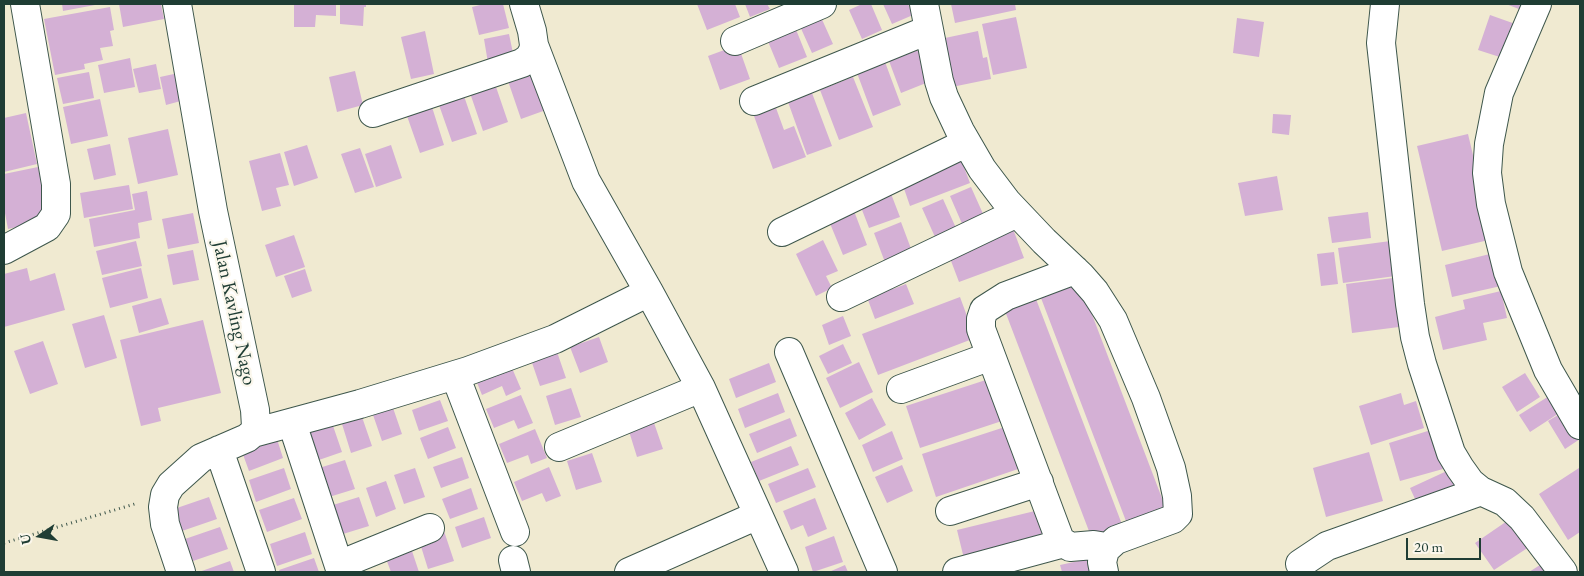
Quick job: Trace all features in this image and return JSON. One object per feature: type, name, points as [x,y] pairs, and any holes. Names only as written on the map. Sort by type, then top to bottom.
[{"type":"street","points":[[4,250],[47,227],[56,214],[56,184],[25,4]]},
{"type":"street","name":"Jalan Kavling Nago","points":[[177,4],[213,211],[255,410],[256,427],[253,433]]},
{"type":"street","points":[[524,4],[534,45],[586,181],[701,388],[784,572]]},
{"type":"street","points":[[735,41],[822,4]]},
{"type":"street","points":[[924,4],[939,81],[944,97],[966,142],[982,169],[1007,202],[1075,270],[1095,292],[1112,320],[1146,398],[1171,468],[1179,509],[1178,514],[1173,519],[1116,540],[1105,560],[1094,545],[1070,547],[1060,540],[982,330],[981,319],[984,310],[1006,296],[1075,270]]},
{"type":"street","points":[[1385,4],[1381,43],[1416,337],[1422,364],[1451,454],[1470,482],[1481,491],[1505,502],[1522,518],[1563,572]]},
{"type":"street","points":[[1537,4],[1499,93],[1489,144],[1487,172],[1491,204],[1508,272],[1548,370],[1580,426]]},
{"type":"street","points":[[754,101],[928,30]]},
{"type":"street","points":[[373,113],[522,63],[529,58],[534,45]]},
{"type":"street","points":[[782,232],[966,142]]},
{"type":"street","points":[[841,297],[1017,213]]},
{"type":"street","points":[[181,572],[165,524],[165,495],[171,485],[201,458],[247,438],[253,433],[360,404],[455,375],[555,339],[649,292]]},
{"type":"street","points":[[789,352],[883,572]]},
{"type":"street","points":[[901,389],[991,356]]},
{"type":"street","points":[[455,375],[515,532]]},
{"type":"street","points":[[559,447],[701,388]]},
{"type":"street","points":[[292,423],[340,569],[430,528]]},
{"type":"street","points":[[219,450],[261,572]]},
{"type":"street","points":[[950,511],[1039,482]]},
{"type":"street","points":[[1300,564],[1327,546],[1481,491]]},
{"type":"street","points":[[629,572],[758,515]]},
{"type":"street","points":[[957,572],[1064,544]]},
{"type":"path","points":[[4,543],[165,495]]},
{"type":"building","points":[[62,4],[94,4],[95,5],[63,11]]},
{"type":"building","points":[[119,4],[161,4],[164,19],[123,27]]},
{"type":"building","points":[[294,4],[336,4],[336,16],[316,15],[315,27],[294,27]]},
{"type":"building","points":[[340,4],[366,4],[366,7],[364,7],[363,26],[340,24]]},
{"type":"building","points":[[484,4],[503,4],[509,28],[479,35],[472,7]]},
{"type":"building","points":[[697,4],[735,4],[740,17],[707,30]]},
{"type":"building","points":[[745,4],[767,4],[770,9],[750,17]]},
{"type":"building","points":[[862,4],[871,4],[882,30],[862,39],[849,10]]},
{"type":"building","points":[[883,4],[908,4],[913,15],[892,24]]},
{"type":"building","points":[[951,4],[1015,4],[1016,10],[955,23]]},
{"type":"building","points":[[1506,4],[1533,4],[1529,13]]},
{"type":"building","points":[[110,7],[114,30],[110,31],[113,46],[100,48],[103,60],[84,64],[85,69],[55,75],[44,19]]},
{"type":"building","points":[[820,15],[833,44],[812,53],[799,24]]},
{"type":"building","points":[[1490,15],[1521,26],[1509,60],[1478,50]]},
{"type":"building","points":[[1016,17],[1027,68],[993,75],[982,24]]},
{"type":"building","points":[[1237,18],[1264,22],[1259,57],[1233,53]]},
{"type":"building","points":[[795,27],[807,57],[779,68],[767,39]]},
{"type":"building","points":[[425,31],[434,74],[411,79],[401,37]]},
{"type":"building","points":[[978,31],[983,58],[987,57],[991,79],[947,88],[943,67],[950,65],[945,38]]},
{"type":"building","points":[[509,34],[514,58],[488,63],[484,39]]},
{"type":"building","points":[[738,45],[750,79],[720,90],[708,56]]},
{"type":"building","points":[[924,48],[936,79],[901,93],[889,61]]},
{"type":"building","points":[[130,58],[135,87],[104,93],[98,65]]},
{"type":"building","points":[[885,62],[901,105],[873,116],[857,73]]},
{"type":"building","points":[[156,64],[161,89],[139,93],[133,69]]},
{"type":"building","points":[[355,71],[363,105],[337,112],[329,77]]},
{"type":"building","points":[[89,72],[94,98],[63,104],[57,78]]},
{"type":"building","points":[[183,72],[188,99],[166,105],[160,77]]},
{"type":"building","points":[[533,73],[546,110],[521,119],[508,81]]},
{"type":"building","points":[[853,77],[873,127],[839,140],[820,90]]},
{"type":"building","points":[[495,84],[508,122],[483,131],[470,93]]},
{"type":"building","points":[[812,93],[832,146],[807,155],[788,102]]},
{"type":"building","points":[[464,96],[477,134],[452,142],[439,105]]},
{"type":"building","points":[[100,99],[108,136],[71,144],[63,107]]},
{"type":"building","points":[[432,107],[444,145],[420,153],[407,116]]},
{"type":"building","points":[[776,108],[784,130],[794,126],[806,157],[773,169],[754,116]]},
{"type":"building","points":[[26,113],[37,164],[4,172],[4,118]]},
{"type":"building","points":[[1273,114],[1291,115],[1289,135],[1272,133]]},
{"type":"building","points":[[168,129],[178,175],[138,184],[128,138]]},
{"type":"building","points":[[1468,134],[1493,239],[1442,251],[1417,146]]},
{"type":"building","points":[[110,144],[116,175],[94,180],[87,149]]},
{"type":"building","points":[[307,145],[318,178],[294,186],[284,152]]},
{"type":"building","points":[[391,145],[402,178],[376,187],[365,154]]},
{"type":"building","points":[[360,148],[374,187],[355,193],[341,154]]},
{"type":"building","points":[[280,153],[289,185],[276,188],[281,206],[262,211],[249,161]]},
{"type":"building","points":[[959,154],[970,183],[910,206],[900,177]]},
{"type":"building","points":[[38,167],[49,219],[8,229],[4,208],[4,174]]},
{"type":"building","points":[[1277,176],[1283,210],[1245,216],[1238,183]]},
{"type":"building","points":[[129,185],[133,209],[84,218],[80,193]]},
{"type":"building","points":[[888,186],[900,217],[869,228],[857,197]]},
{"type":"building","points":[[971,187],[984,216],[963,226],[950,196]]},
{"type":"building","points":[[147,191],[152,220],[138,223],[140,238],[94,247],[89,219],[135,210],[132,194]]},
{"type":"building","points":[[943,199],[956,228],[935,237],[922,208]]},
{"type":"building","points":[[854,211],[867,245],[843,255],[829,221]]},
{"type":"building","points":[[1368,212],[1371,238],[1332,243],[1328,217]]},
{"type":"building","points":[[193,213],[199,243],[168,249],[162,219]]},
{"type":"building","points":[[901,222],[913,254],[886,265],[874,233]]},
{"type":"building","points":[[1013,229],[1024,258],[959,282],[948,253]]},
{"type":"building","points":[[294,235],[305,267],[276,277],[265,245]]},
{"type":"building","points":[[823,240],[838,271],[826,276],[832,288],[816,296],[796,254]]},
{"type":"building","points":[[1398,240],[1403,275],[1343,283],[1338,248]]},
{"type":"building","points":[[136,241],[142,266],[102,275],[96,251]]},
{"type":"building","points":[[193,250],[199,280],[173,285],[167,255]]},
{"type":"building","points":[[1334,252],[1338,284],[1321,286],[1317,254]]},
{"type":"building","points":[[1494,253],[1501,286],[1452,297],[1445,265]]},
{"type":"building","points":[[27,268],[30,281],[55,273],[65,310],[4,327],[4,274]]},
{"type":"building","points":[[141,268],[148,298],[110,308],[102,278]]},
{"type":"building","points":[[305,269],[312,291],[292,298],[284,276]]},
{"type":"building","points":[[1393,278],[1399,327],[1352,333],[1346,284]]},
{"type":"building","points":[[890,280],[893,289],[906,284],[914,304],[875,319],[864,289]]},
{"type":"building","points":[[1080,283],[1168,514],[1129,529],[1041,298]]},
{"type":"building","points":[[1501,291],[1507,318],[1483,323],[1487,340],[1443,350],[1435,317],[1465,309],[1463,300]]},
{"type":"building","points":[[960,297],[975,338],[878,375],[862,334]]},
{"type":"building","points":[[161,298],[169,324],[139,333],[132,306]]},
{"type":"building","points":[[1036,299],[1123,527],[1092,539],[1005,311]]},
{"type":"building","points":[[104,315],[117,358],[85,368],[72,324]]},
{"type":"building","points":[[843,316],[851,336],[829,345],[822,325]]},
{"type":"building","points":[[203,320],[221,393],[158,408],[161,421],[141,426],[120,340]]},
{"type":"building","points":[[599,337],[608,362],[580,373],[570,347]]},
{"type":"building","points":[[43,341],[58,384],[30,394],[14,351]]},
{"type":"building","points":[[843,344],[852,363],[828,374],[819,356]]},
{"type":"building","points":[[556,349],[566,378],[540,386],[530,357]]},
{"type":"building","points":[[509,361],[521,389],[506,396],[502,386],[482,395],[474,375]]},
{"type":"building","points":[[859,362],[873,392],[840,408],[826,378]]},
{"type":"building","points":[[769,363],[776,382],[736,398],[729,379]]},
{"type":"building","points":[[1525,373],[1540,397],[1517,412],[1502,387]]},
{"type":"building","points":[[995,377],[1008,419],[920,448],[906,406]]},
{"type":"building","points":[[571,388],[581,417],[555,425],[546,396]]},
{"type":"building","points":[[1557,391],[1567,408],[1530,432],[1519,415]]},
{"type":"building","points":[[778,393],[785,412],[745,428],[738,409]]},
{"type":"building","points":[[1401,393],[1404,405],[1416,401],[1424,428],[1371,445],[1359,406]]},
{"type":"building","points":[[521,395],[533,423],[518,429],[514,420],[494,428],[486,409]]},
{"type":"building","points":[[872,398],[886,425],[859,440],[845,413]]},
{"type":"building","points":[[440,400],[448,421],[419,431],[412,410]]},
{"type":"building","points":[[392,405],[402,434],[382,441],[372,412]]},
{"type":"building","points":[[1568,409],[1580,439],[1565,449],[1548,421]]},
{"type":"building","points":[[362,417],[372,446],[351,453],[342,424]]},
{"type":"building","points":[[790,418],[797,436],[757,453],[749,434]]},
{"type":"building","points":[[653,420],[663,449],[637,457],[628,428]]},
{"type":"building","points":[[332,423],[342,452],[316,461],[306,432]]},
{"type":"building","points":[[1011,425],[1024,467],[936,497],[922,454]]},
{"type":"building","points":[[448,427],[456,448],[428,459],[420,438]]},
{"type":"building","points":[[535,429],[547,458],[531,464],[528,455],[507,463],[499,444]]},
{"type":"building","points":[[1431,430],[1443,469],[1400,481],[1389,443]]},
{"type":"building","points":[[892,431],[903,459],[873,472],[862,445]]},
{"type":"building","points":[[276,436],[283,458],[249,471],[241,449]]},
{"type":"building","points":[[791,446],[799,465],[759,481],[751,462]]},
{"type":"building","points":[[1369,452],[1383,501],[1326,517],[1313,468]]},
{"type":"building","points":[[592,453],[602,482],[576,490],[567,461]]},
{"type":"building","points":[[462,457],[469,478],[441,488],[433,467]]},
{"type":"building","points":[[345,460],[355,489],[329,497],[319,468]]},
{"type":"building","points":[[902,465],[913,491],[887,503],[875,477]]},
{"type":"building","points":[[549,467],[561,496],[546,502],[542,493],[522,501],[514,482]]},
{"type":"building","points":[[284,468],[291,489],[256,502],[249,480]]},
{"type":"building","points":[[415,468],[425,497],[404,504],[394,475]]},
{"type":"building","points":[[808,468],[816,487],[776,503],[768,484]]},
{"type":"building","points":[[1579,468],[1580,532],[1568,540],[1539,494]]},
{"type":"building","points":[[1449,470],[1460,493],[1421,512],[1410,488]]},
{"type":"building","points":[[386,481],[396,509],[376,517],[366,488]]},
{"type":"building","points":[[471,488],[478,509],[450,519],[442,499]]},
{"type":"building","points":[[209,497],[217,519],[182,531],[174,509]]},
{"type":"building","points":[[359,497],[369,526],[343,534],[333,505]]},
{"type":"building","points":[[294,498],[302,519],[267,532],[259,510]]},
{"type":"building","points":[[815,498],[827,529],[808,537],[803,525],[791,530],[783,511]]},
{"type":"building","points":[[1043,509],[1052,545],[966,567],[957,530]]},
{"type":"building","points":[[484,517],[491,538],[462,548],[455,527]]},
{"type":"building","points":[[1510,519],[1529,547],[1494,570],[1475,543]]},
{"type":"building","points":[[220,527],[228,549],[193,561],[185,539]]},
{"type":"building","points":[[444,531],[454,561],[428,569],[419,540]]},
{"type":"building","points":[[305,532],[312,554],[277,566],[270,544]]},
{"type":"building","points":[[834,536],[843,562],[813,572],[805,547]]},
{"type":"building","points":[[411,548],[419,572],[391,572],[385,556]]},
{"type":"building","points":[[1097,557],[1100,572],[1062,572],[1060,565]]},
{"type":"building","points":[[314,558],[319,572],[280,572],[279,570]]},
{"type":"building","points":[[230,561],[234,572],[199,572]]},
{"type":"building","points":[[845,565],[848,572],[829,572]]},
{"type":"building","points":[[1540,565],[1545,572],[1529,572]]}]
